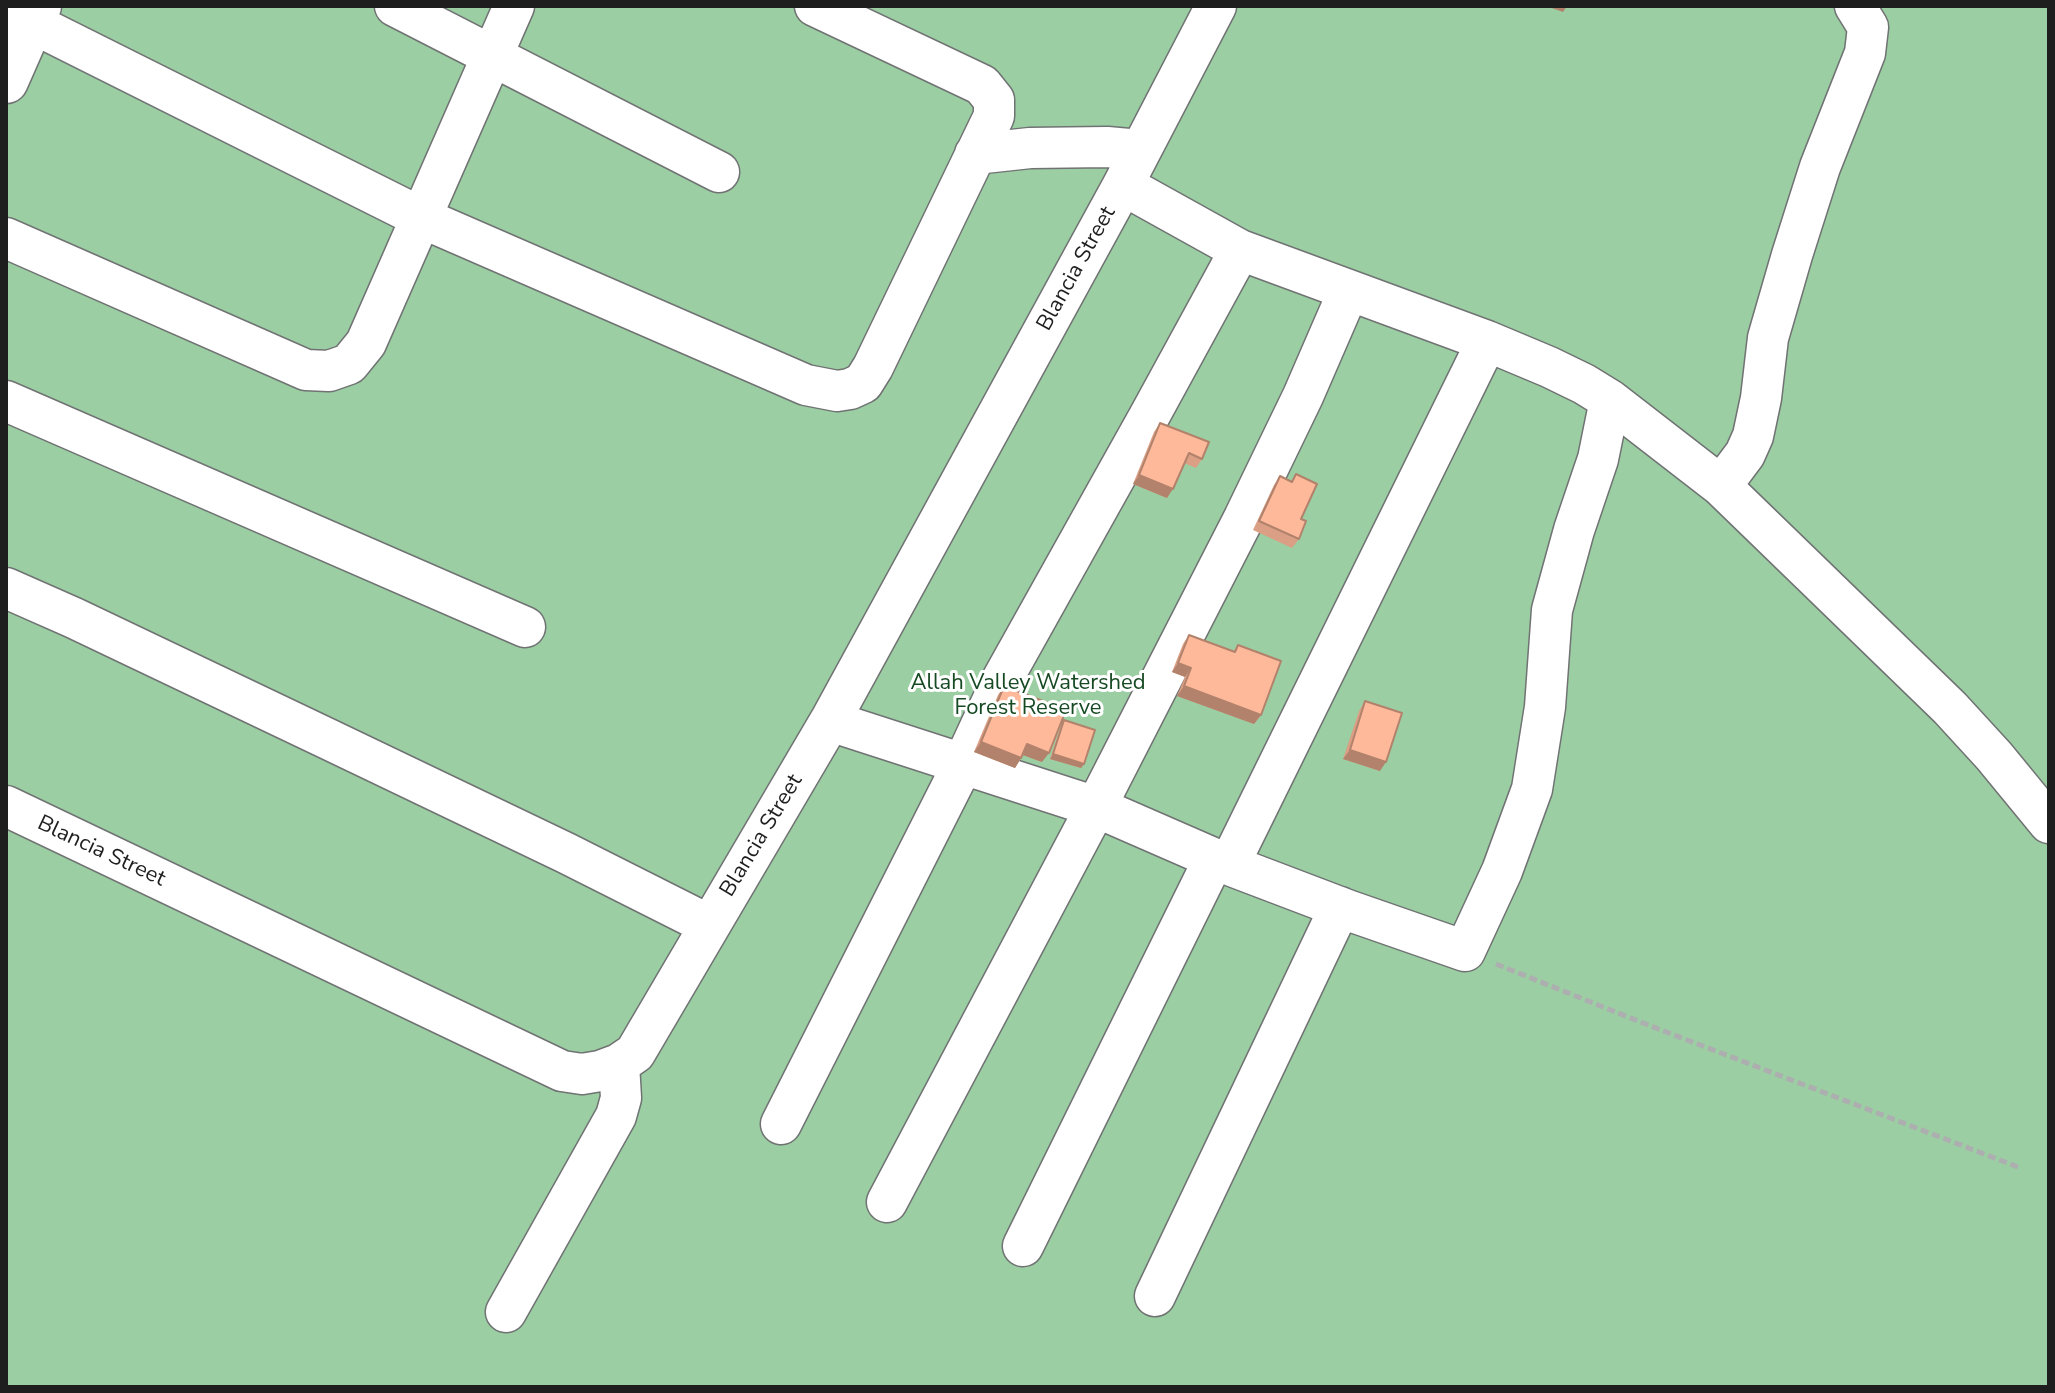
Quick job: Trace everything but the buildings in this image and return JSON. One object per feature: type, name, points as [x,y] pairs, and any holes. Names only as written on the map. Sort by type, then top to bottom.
[{"type":"main road","points":[[6,81],[26,13]]},
{"type":"street","points":[[395,6],[719,172]]},
{"type":"street","points":[[6,238],[306,370],[329,371],[349,364],[366,343],[514,6]]},
{"type":"street","points":[[26,13],[422,218],[806,385],[837,391],[863,383],[873,367],[994,116],[994,100],[982,85],[815,6]]},
{"type":"street","name":"Blancia Street","points":[[6,806],[562,1071],[582,1074],[619,1064],[635,1053],[830,721],[1216,6]]},
{"type":"street","points":[[1721,486],[1738,466],[1753,436],[1772,324],[1820,167],[1865,53],[1868,27],[1855,6]]},
{"type":"street","points":[[975,154],[1030,148],[1107,147],[1240,250],[1487,341],[1549,367],[1610,400],[1721,486],[1950,708],[2049,823]]},
{"type":"street","points":[[781,1124],[963,764],[1003,678],[1240,250]]},
{"type":"street","points":[[887,1202],[1096,807],[1266,475],[1349,290]]},
{"type":"street","points":[[1023,1246],[1487,341]]},
{"type":"street","points":[[830,721],[1096,807],[1222,862],[1465,951],[1502,871],[1532,789],[1545,707],[1552,610],[1598,459],[1610,400]]},
{"type":"street","points":[[6,401],[525,627]]},
{"type":"street","points":[[6,588],[370,759],[709,925]]},
{"type":"street","points":[[1155,1296],[1340,907]]},
{"type":"street","points":[[506,1312],[616,1116],[621,1098],[619,1064]]},
{"type":"path","points":[[1465,951],[2018,1167]]},
{"type":"green space","name":"Allah Valley Watershed Forest Reserve","points":[[6,6],[2049,6],[2049,1387],[6,1387]]}]
